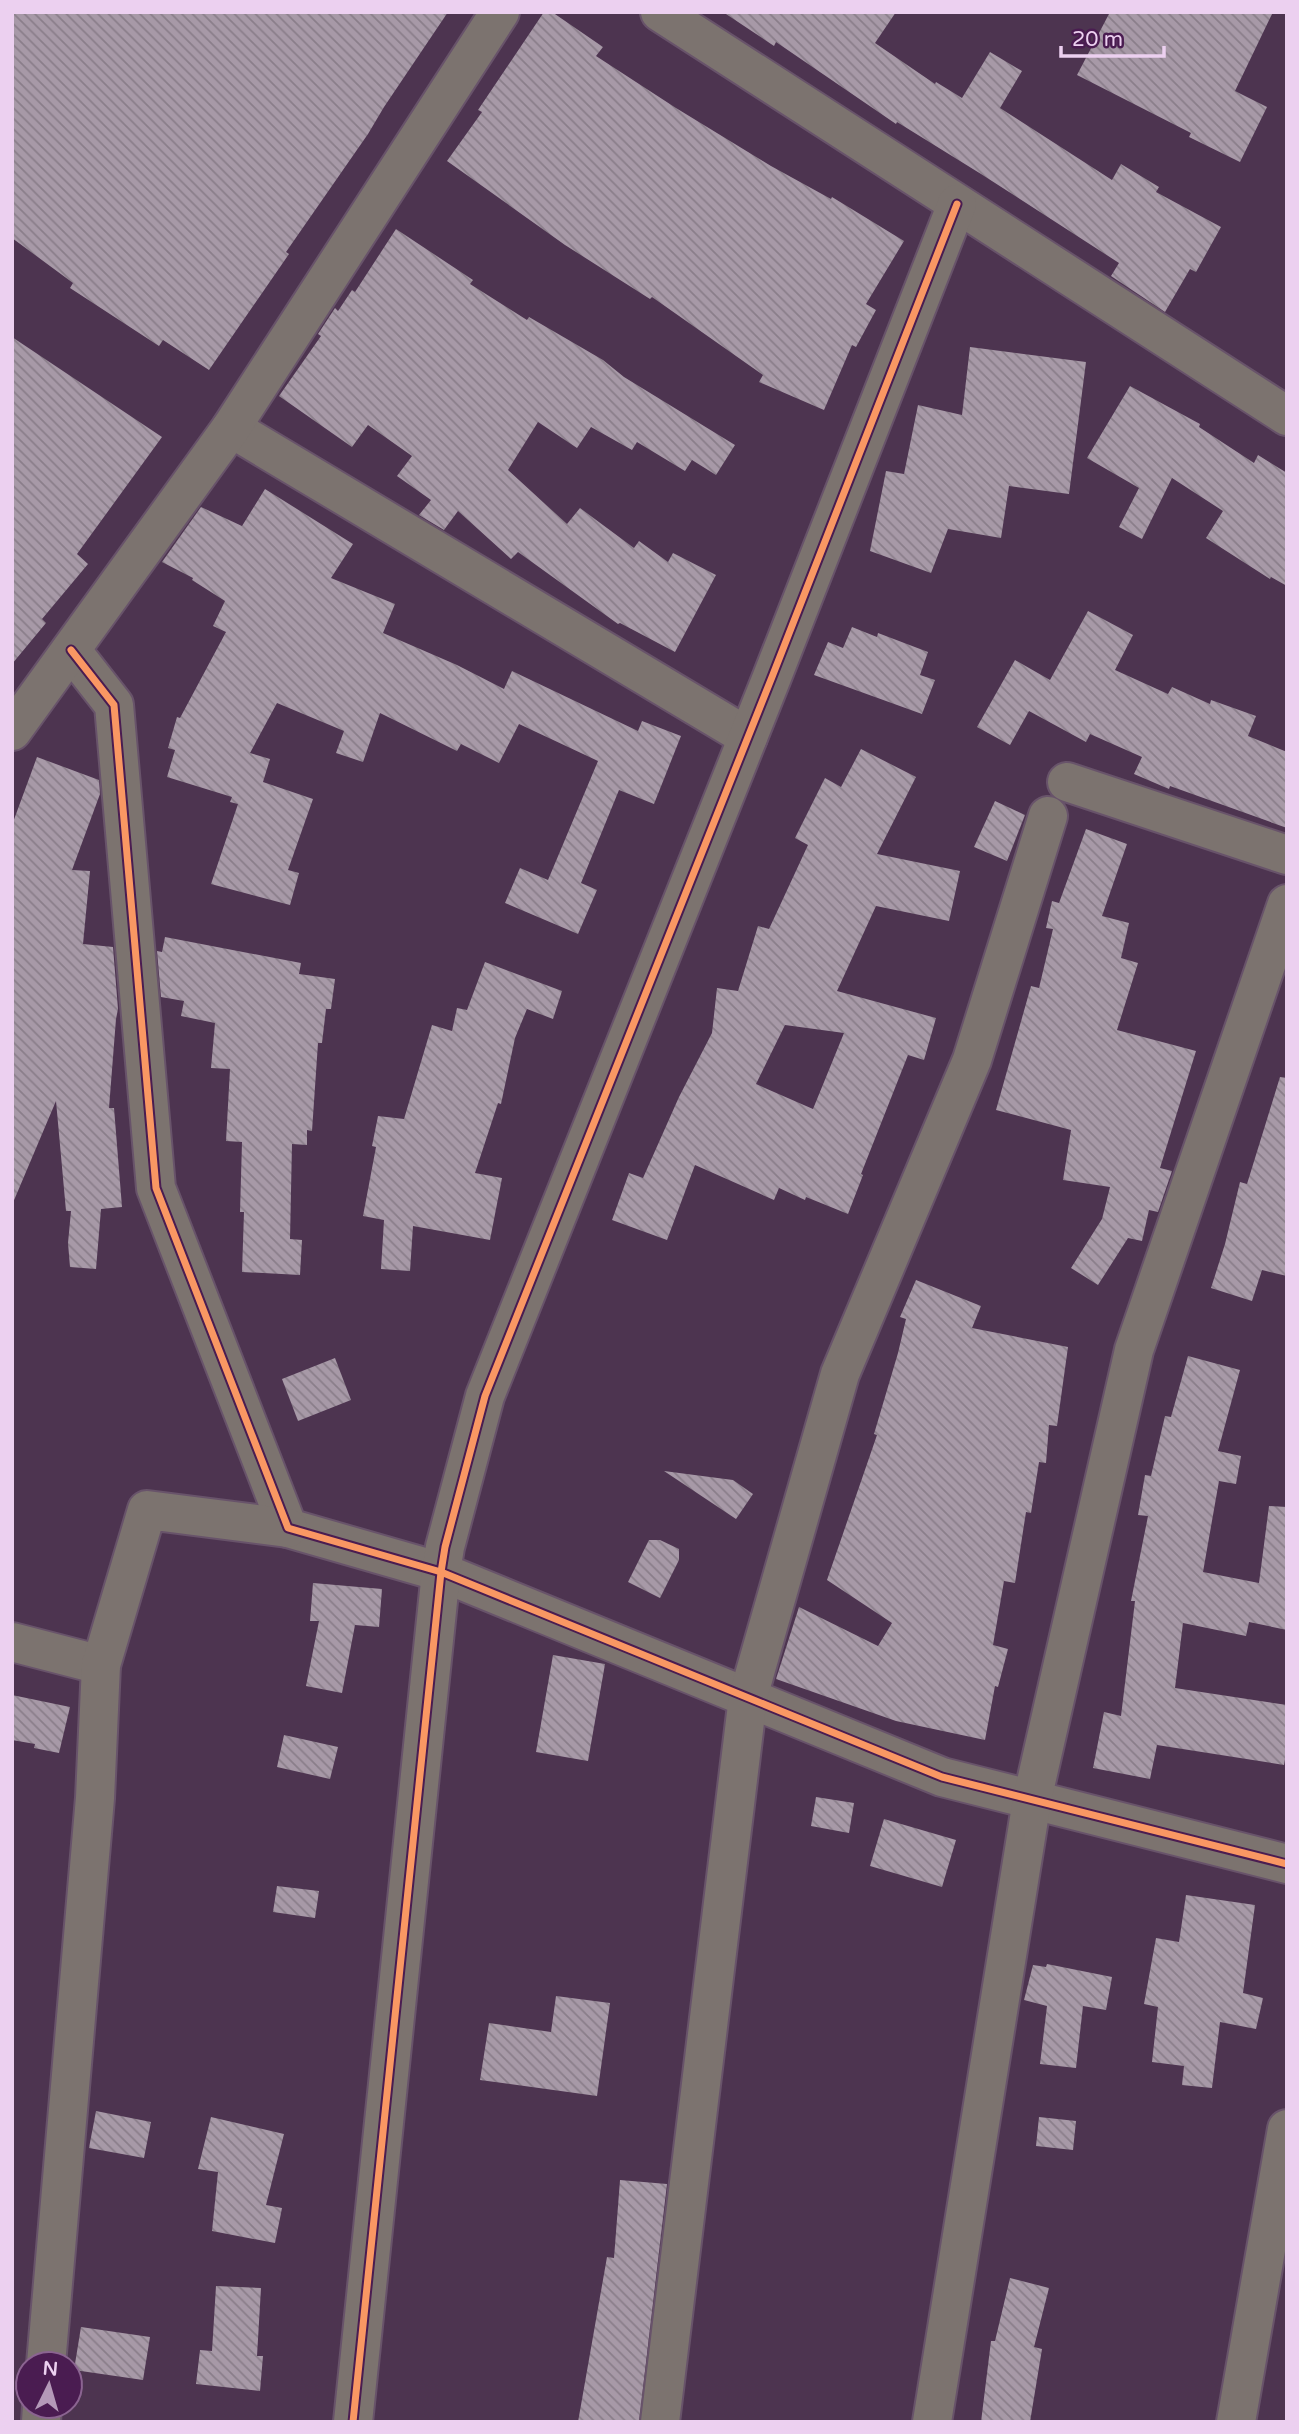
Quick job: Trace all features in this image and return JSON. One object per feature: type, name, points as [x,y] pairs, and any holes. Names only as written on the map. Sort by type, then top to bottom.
[{"type":"street","points":[[12,731],[231,428],[500,12]]},
{"type":"street","points":[[660,12],[1287,416]]},
{"type":"street","points":[[353,2422],[441,1572],[485,1396],[957,204]]},
{"type":"street","points":[[231,428],[748,737]]},
{"type":"street","points":[[71,650],[114,705],[156,1188],[288,1528]]},
{"type":"street","points":[[1067,782],[1287,855]]},
{"type":"street","points":[[660,2422],[747,1697],[841,1374],[972,1060],[1048,816]]},
{"type":"street","points":[[932,2422],[1032,1800],[1134,1350],[1287,904]]},
{"type":"street","points":[[47,2350],[95,1798],[101,1665],[147,1510],[288,1528],[441,1572],[942,1777],[1287,1864]]},
{"type":"street","points":[[12,1642],[101,1665]]},
{"type":"street","points":[[1236,2422],[1287,2129]]},
{"type":"building","points":[[12,12],[448,12],[286,252],[289,254],[209,370],[163,340],[159,346],[70,288],[73,283],[12,238]]},
{"type":"building","points":[[544,12],[552,12],[603,47],[596,56],[676,108],[771,166],[831,199],[832,197],[904,241],[866,304],[876,310],[856,347],[852,345],[824,410],[759,382],[763,375],[652,297],[650,299],[565,245],[447,161],[482,112],[478,110]]},
{"type":"building","points":[[723,12],[896,12],[875,43],[935,84],[936,82],[962,98],[990,52],[1022,71],[1000,108],[1112,180],[1121,164],[1159,187],[1156,192],[1221,227],[1196,272],[1190,269],[1165,312],[1111,276],[1119,263],[981,174],[897,122],[896,124],[776,42],[774,46]]},
{"type":"building","points":[[1110,12],[1273,12],[1235,91],[1267,107],[1240,162],[1189,137],[1191,133],[1077,75]]},
{"type":"building","points":[[396,229],[473,280],[470,284],[527,320],[529,317],[603,360],[624,377],[735,445],[716,475],[692,460],[685,471],[637,442],[632,450],[591,427],[577,448],[538,422],[508,470],[567,524],[580,508],[634,548],[639,541],[668,562],[673,553],[716,575],[675,652],[618,624],[518,552],[511,559],[458,511],[444,530],[419,515],[431,500],[397,476],[412,456],[368,425],[352,447],[279,396],[321,336],[318,334],[335,308],[338,311],[352,290],[355,292]]},
{"type":"building","points":[[12,337],[162,437],[77,554],[88,564],[42,619],[46,623],[12,664]]},
{"type":"building","points":[[970,347],[1086,362],[1069,494],[1009,486],[1001,538],[948,529],[931,573],[870,551],[886,471],[904,474],[918,405],[962,415]]},
{"type":"building","points":[[1130,386],[1200,424],[1199,427],[1254,463],[1258,455],[1287,473],[1287,586],[1271,577],[1270,579],[1206,538],[1223,511],[1172,478],[1142,539],[1119,527],[1139,488],[1087,458]]},
{"type":"building","points":[[265,489],[353,544],[331,578],[395,604],[383,633],[504,689],[512,671],[638,731],[642,721],[681,736],[654,804],[619,790],[581,883],[597,890],[578,934],[505,903],[520,868],[548,880],[598,761],[519,724],[499,763],[461,744],[457,751],[380,713],[363,762],[336,753],[344,731],[277,703],[250,753],[270,759],[263,782],[313,799],[288,870],[299,873],[290,905],[211,884],[238,804],[230,802],[232,797],[167,777],[175,750],[168,748],[177,717],[180,718],[226,632],[213,626],[225,601],[192,580],[193,578],[162,562],[201,507],[242,526]]},
{"type":"building","points":[[1088,611],[1133,635],[1115,670],[1168,694],[1172,687],[1210,704],[1211,700],[1256,716],[1248,736],[1287,752],[1287,828],[1170,786],[1169,789],[1134,774],[1142,757],[1090,734],[1086,742],[1029,711],[1010,745],[977,727],[1015,660],[1050,680]]},
{"type":"building","points":[[852,627],[877,637],[878,633],[928,652],[920,675],[935,680],[922,714],[814,675],[828,642],[843,648]]},
{"type":"building","points":[[861,749],[916,777],[877,854],[960,871],[949,921],[876,906],[837,991],[936,1018],[924,1060],[908,1055],[848,1214],[779,1188],[774,1200],[695,1165],[667,1240],[612,1220],[629,1173],[643,1178],[679,1097],[712,1033],[717,988],[738,991],[758,926],[769,929],[808,845],[795,838],[825,778],[841,787]],"holes":[[[785,1025],[844,1033],[813,1109],[756,1084]]]},
{"type":"building","points":[[37,757],[99,780],[100,794],[72,870],[90,871],[83,944],[113,947],[118,1009],[109,1108],[114,1108],[122,1207],[101,1209],[96,1269],[70,1267],[68,1243],[71,1211],[66,1211],[56,1101],[12,1205],[12,825]]},
{"type":"building","points":[[995,801],[1025,815],[1007,861],[974,847]]},
{"type":"building","points":[[1086,829],[1127,844],[1102,916],[1129,923],[1121,958],[1138,963],[1117,1030],[1196,1051],[1160,1168],[1172,1171],[1158,1212],[1149,1210],[1142,1241],[1128,1238],[1098,1285],[1071,1268],[1102,1219],[1110,1187],[1063,1180],[1071,1130],[996,1110],[1031,986],[1039,988],[1053,929],[1046,928],[1052,901],[1059,903]]},
{"type":"building","points":[[165,937],[301,963],[299,974],[335,979],[331,1009],[326,1009],[322,1043],[318,1043],[312,1131],[307,1130],[307,1145],[292,1144],[290,1239],[302,1240],[300,1275],[242,1272],[242,1142],[226,1141],[230,1069],[211,1068],[215,1023],[181,1016],[184,1001],[161,997],[157,951],[162,952]]},
{"type":"building","points":[[485,962],[562,991],[553,1019],[527,1009],[515,1038],[501,1104],[498,1103],[475,1173],[502,1178],[490,1240],[413,1226],[410,1271],[381,1269],[384,1220],[363,1216],[376,1147],[372,1146],[378,1116],[404,1119],[432,1025],[452,1031],[457,1008],[467,1010]]},
{"type":"building","points":[[1280,1077],[1287,1078],[1287,1276],[1262,1270],[1252,1301],[1211,1288],[1240,1182],[1247,1184]]},
{"type":"building","points":[[916,1280],[981,1306],[972,1328],[1068,1347],[1057,1426],[1049,1425],[1046,1463],[1039,1462],[1031,1513],[1026,1512],[1015,1583],[1004,1581],[993,1645],[1008,1649],[998,1687],[995,1686],[985,1740],[896,1721],[776,1679],[799,1607],[878,1646],[892,1623],[827,1580],[877,1435],[874,1434],[906,1319],[900,1317]]},
{"type":"building","points":[[1188,1356],[1240,1370],[1218,1451],[1241,1456],[1236,1484],[1219,1481],[1203,1572],[1259,1583],[1269,1506],[1287,1507],[1287,1630],[1249,1622],[1246,1636],[1183,1623],[1175,1688],[1287,1705],[1287,1747],[1284,1765],[1157,1745],[1150,1779],[1093,1768],[1104,1712],[1121,1716],[1135,1601],[1131,1601],[1148,1516],[1138,1515],[1145,1475],[1151,1476],[1165,1416],[1171,1417]]},
{"type":"building","points":[[335,1358],[351,1400],[298,1421],[282,1379]]},
{"type":"building","points":[[664,1471],[733,1480],[753,1494],[736,1519]]},
{"type":"building","points":[[649,1540],[660,1540],[679,1549],[679,1560],[660,1598],[628,1582]]},
{"type":"building","points":[[313,1583],[382,1589],[379,1627],[355,1625],[342,1693],[306,1686],[319,1621],[310,1621]]},
{"type":"building","points":[[553,1655],[605,1664],[588,1761],[536,1752]]},
{"type":"building","points":[[12,1695],[70,1707],[59,1753],[34,1748],[35,1744],[12,1740]]},
{"type":"building","points":[[284,1735],[338,1747],[330,1779],[277,1767]]},
{"type":"building","points":[[816,1797],[854,1803],[849,1833],[811,1826]]},
{"type":"building","points":[[884,1819],[956,1840],[942,1887],[870,1866]]},
{"type":"building","points":[[277,1886],[319,1891],[315,1918],[273,1912]]},
{"type":"building","points":[[1186,1895],[1255,1905],[1243,1993],[1263,1998],[1256,2029],[1220,2022],[1212,2088],[1182,2085],[1184,2066],[1152,2062],[1158,2007],[1144,2004],[1156,1938],[1179,1942]]},
{"type":"building","points":[[1047,1964],[1112,1977],[1106,2010],[1083,2006],[1076,2068],[1040,2064],[1047,2006],[1024,2000],[1033,1965],[1046,1967]]},
{"type":"building","points":[[556,1996],[610,2003],[597,2096],[480,2080],[489,2023],[551,2032]]},
{"type":"building","points":[[96,2111],[151,2122],[144,2158],[89,2148]]},
{"type":"building","points":[[211,2117],[284,2134],[266,2205],[282,2208],[275,2243],[212,2231],[218,2172],[198,2169]]},
{"type":"building","points":[[1039,2117],[1076,2121],[1073,2150],[1036,2146]]},
{"type":"building","points":[[620,2180],[667,2184],[639,2422],[578,2422],[607,2257],[614,2258]]},
{"type":"building","points":[[1010,2278],[1049,2288],[1034,2347],[1042,2349],[1030,2422],[981,2422],[991,2341],[995,2341]]},
{"type":"building","points":[[216,2286],[261,2288],[257,2356],[263,2356],[260,2391],[196,2384],[200,2350],[212,2351]]},
{"type":"building","points":[[81,2327],[150,2337],[143,2380],[84,2371],[84,2350],[77,2350]]},
{"type":"cycle path","points":[[353,2422],[441,1572],[445,1547],[485,1396],[772,677],[957,204]]},
{"type":"cycle path","points":[[71,650],[114,705],[156,1188],[288,1528],[441,1572],[942,1777],[1287,1864]]}]
